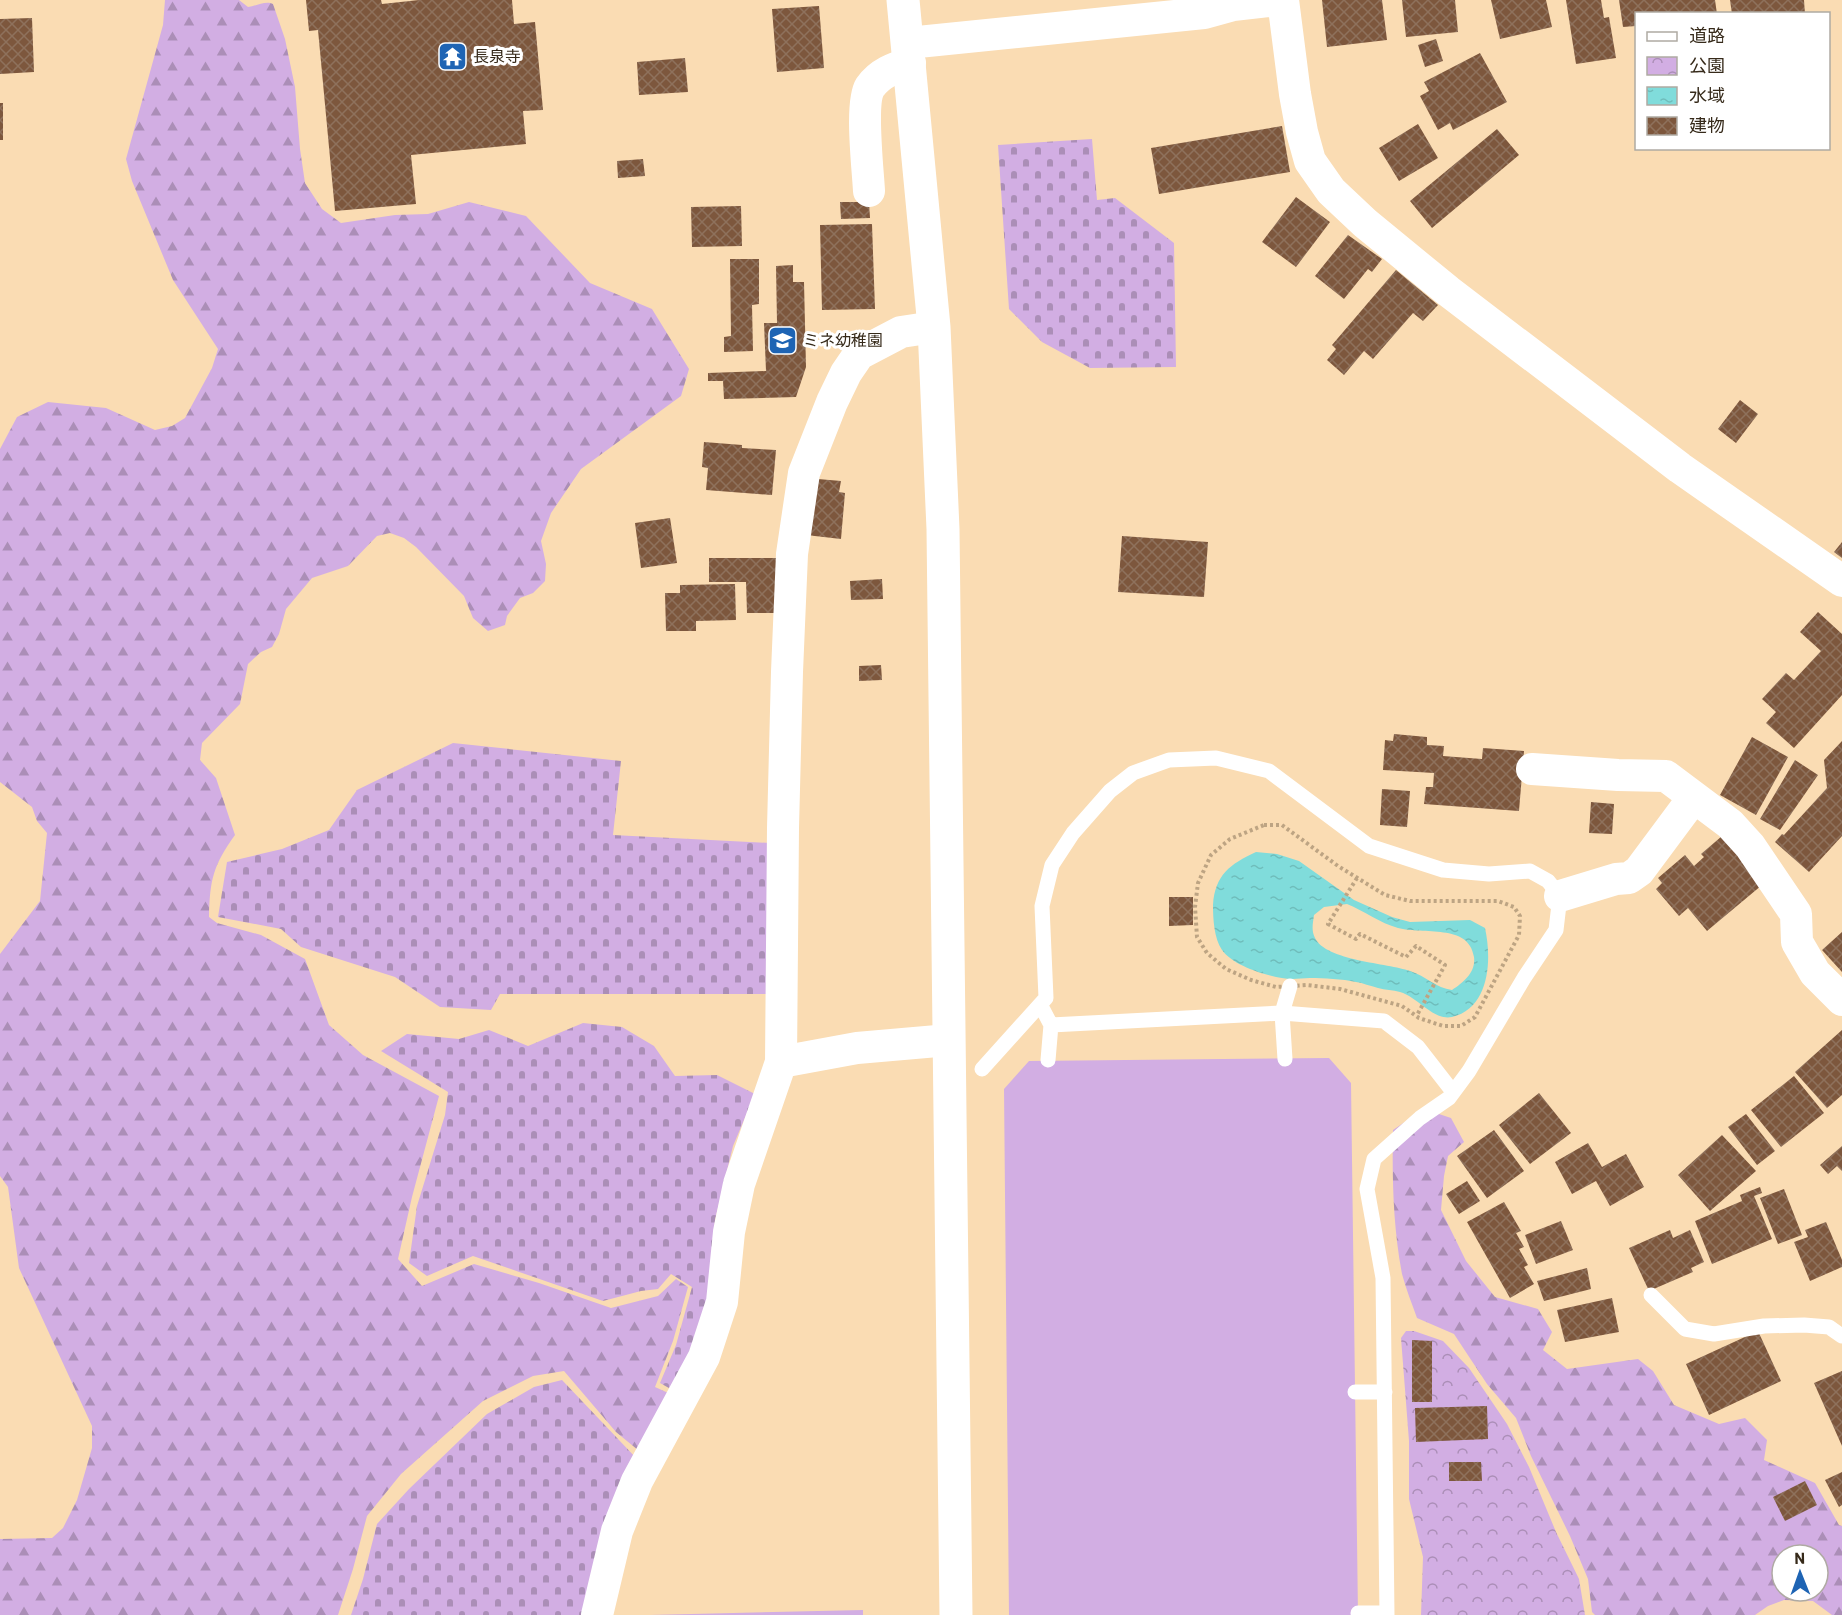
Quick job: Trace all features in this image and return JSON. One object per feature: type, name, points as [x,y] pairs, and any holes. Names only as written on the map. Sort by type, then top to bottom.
[{"type":"street","points":[[903,0],[934,327],[943,529],[956,1615]]},
{"type":"street","points":[[869,191],[865,114],[869,89],[909,53],[1204,13],[1228,2],[1277,0]]},
{"type":"street","points":[[1282,0],[1302,132],[1310,161],[1331,191],[1365,223],[1448,291],[1680,468],[1842,581]]},
{"type":"street","points":[[597,1615],[617,1531],[637,1481],[704,1357],[722,1302],[729,1232],[739,1184],[781,1062],[787,672],[792,554],[804,473],[841,382],[859,354],[901,332],[934,327]]},
{"type":"street","points":[[1532,769],[1666,776],[1730,824],[1750,846],[1797,914],[1797,942],[1815,972],[1842,1000]]},
{"type":"street","points":[[1560,896],[1616,879],[1629,878],[1639,871],[1694,797]]},
{"type":"street","points":[[781,1062],[857,1048],[949,1040]]},
{"type":"lane","points":[[982,1069],[1046,998],[1042,906],[1052,865],[1073,833],[1110,791],[1133,773],[1169,760],[1216,758],[1269,771],[1369,846],[1443,870],[1489,874],[1530,871],[1548,881],[1560,896],[1556,930],[1524,978],[1469,1071],[1449,1098],[1420,1118],[1374,1159],[1371,1169],[1367,1189],[1383,1278],[1387,1614],[1358,1613]]},
{"type":"lane","points":[[1285,1059],[1282,1013],[1290,986]]},
{"type":"lane","points":[[1041,1006],[1051,1025],[1048,1060]]},
{"type":"lane","points":[[1051,1025],[1282,1013],[1384,1021],[1418,1047],[1453,1092]]},
{"type":"lane","points":[[1651,1295],[1685,1329],[1714,1334],[1764,1326],[1804,1325],[1829,1327],[1842,1336]]},
{"type":"lane","points":[[1355,1392],[1385,1392]]},
{"type":"path","points":[[1264,825],[1282,825],[1310,847],[1385,895],[1410,901],[1498,901],[1514,907],[1520,916],[1520,935],[1475,1017],[1461,1026],[1443,1026],[1416,1016],[1402,1006],[1340,989],[1307,985],[1290,986],[1276,987],[1251,980],[1226,969],[1207,953],[1197,937],[1195,907],[1198,883],[1211,855],[1230,839],[1264,825]]},
{"type":"path","points":[[1357,878],[1328,924],[1356,939],[1360,934],[1406,957],[1416,946],[1445,965],[1416,1016]]},
{"type":"green space","points":[[165,0],[239,0],[248,7],[264,3],[273,4],[285,39],[295,87],[305,183],[322,209],[341,223],[395,215],[428,214],[469,202],[526,216],[590,283],[652,309],[689,369],[681,396],[581,469],[551,513],[541,541],[546,564],[545,581],[533,593],[520,598],[507,616],[505,625],[488,631],[473,618],[464,596],[416,547],[404,538],[390,533],[377,536],[348,566],[312,578],[286,609],[279,634],[272,647],[261,652],[248,664],[240,704],[202,743],[200,760],[216,778],[235,835],[214,873],[209,917],[217,923],[261,935],[305,959],[329,1025],[363,1055],[439,1096],[398,1259],[422,1286],[474,1264],[611,1308],[658,1296],[676,1279],[688,1287],[673,1341],[655,1387],[675,1396],[644,1455],[616,1432],[564,1371],[533,1376],[483,1401],[401,1474],[367,1516],[338,1615],[0,1615],[0,1539],[52,1538],[63,1528],[77,1500],[92,1448],[92,1426],[19,1268],[8,1187],[0,1176],[0,954],[40,901],[47,833],[37,821],[32,807],[0,782],[0,449],[17,417],[48,402],[106,408],[155,430],[172,426],[185,418],[212,368],[218,349],[173,280],[132,181],[126,159],[163,25]]},
{"type":"green space","points":[[1092,139],[1097,200],[1115,198],[1174,243],[1176,367],[1090,368],[1042,342],[1009,309],[998,145]]},
{"type":"green space","points":[[453,743],[621,761],[613,835],[770,843],[773,994],[500,994],[491,1010],[440,1007],[395,977],[301,947],[281,929],[218,917],[227,862],[282,849],[329,830],[357,790]]},
{"type":"green space","points":[[583,1023],[622,1027],[654,1046],[675,1076],[717,1075],[755,1094],[733,1146],[715,1220],[710,1304],[676,1392],[660,1383],[676,1345],[692,1287],[671,1274],[658,1289],[603,1301],[473,1256],[427,1276],[409,1263],[417,1206],[445,1115],[448,1092],[381,1051],[407,1034],[459,1039],[489,1030],[528,1046]]},
{"type":"green space","points":[[1329,1058],[1351,1083],[1358,1615],[1009,1615],[1004,1089],[1029,1061]]},
{"type":"green space","points":[[1424,1109],[1451,1118],[1464,1142],[1448,1156],[1441,1210],[1466,1261],[1495,1297],[1538,1309],[1552,1332],[1543,1350],[1567,1369],[1638,1359],[1653,1371],[1674,1405],[1719,1424],[1745,1418],[1767,1440],[1764,1460],[1815,1483],[1839,1525],[1842,1526],[1842,1615],[1832,1615],[1816,1603],[1830,1603],[1830,1543],[1770,1543],[1770,1603],[1776,1603],[1755,1615],[1595,1615],[1592,1612],[1588,1579],[1531,1456],[1516,1418],[1487,1384],[1454,1334],[1417,1318],[1402,1274],[1393,1184],[1393,1130]]},
{"type":"green space","points":[[1406,1331],[1414,1331],[1443,1341],[1469,1368],[1507,1424],[1529,1467],[1556,1532],[1579,1579],[1585,1615],[1421,1615],[1423,1557],[1409,1499],[1409,1441],[1401,1338]]},
{"type":"green space","points":[[562,1380],[637,1459],[584,1615],[351,1615],[377,1524],[409,1489],[487,1414],[534,1387]]},
{"type":"green space","points":[[863,1610],[863,1615],[650,1615]]},
{"type":"water","points":[[1256,852],[1277,854],[1299,861],[1354,900],[1392,917],[1410,922],[1470,920],[1485,928],[1488,967],[1481,993],[1465,1012],[1445,1017],[1432,1012],[1400,992],[1345,980],[1292,979],[1274,976],[1235,962],[1222,950],[1217,940],[1214,895],[1225,872]],"holes":[[[1347,904],[1398,928],[1444,932],[1464,939],[1470,946],[1474,957],[1471,972],[1452,990],[1441,987],[1410,971],[1331,952],[1321,946],[1315,938],[1314,915],[1324,907]]]},
{"type":"building","points":[[306,0],[381,0],[382,4],[419,0],[512,0],[514,24],[535,22],[543,110],[523,111],[526,144],[411,155],[416,204],[335,211],[318,30],[309,31]]},
{"type":"building","points":[[1322,0],[1382,0],[1387,40],[1327,47]]},
{"type":"building","points":[[1402,0],[1455,0],[1458,32],[1406,37]]},
{"type":"building","points":[[1491,0],[1546,0],[1552,27],[1500,39]]},
{"type":"building","points":[[1566,0],[1601,0],[1604,18],[1609,17],[1616,58],[1576,64]]},
{"type":"building","points":[[1619,0],[1715,0],[1717,12],[1635,12],[1635,26],[1623,27]]},
{"type":"building","points":[[1730,0],[1804,0],[1805,12],[1732,12]]},
{"type":"building","points":[[819,6],[824,68],[777,72],[772,9]]},
{"type":"building","points":[[32,18],[34,72],[0,74],[0,19]]},
{"type":"building","points":[[1436,39],[1443,61],[1425,67],[1418,45]]},
{"type":"building","points":[[1480,53],[1507,102],[1453,130],[1450,123],[1438,130],[1420,96],[1429,91],[1424,82]]},
{"type":"building","points":[[685,58],[688,92],[639,95],[637,62]]},
{"type":"building","points":[[0,103],[3,103],[3,140],[0,140]]},
{"type":"building","points":[[1418,124],[1438,158],[1399,181],[1379,148]]},
{"type":"building","points":[[1282,126],[1290,172],[1159,194],[1151,148]]},
{"type":"building","points":[[1497,129],[1519,155],[1432,228],[1410,201]]},
{"type":"building","points":[[643,159],[645,176],[618,178],[617,161]]},
{"type":"building","points":[[1296,197],[1330,222],[1296,267],[1262,242]]},
{"type":"building","points":[[840,202],[869,202],[870,218],[841,219]]},
{"type":"building","points":[[741,206],[742,246],[692,247],[691,207]]},
{"type":"building","points":[[872,224],[875,309],[822,310],[820,225]]},
{"type":"building","points":[[1348,235],[1382,259],[1372,272],[1368,269],[1344,299],[1315,276]]},
{"type":"building","points":[[730,259],[759,259],[759,304],[752,305],[753,351],[724,352],[724,337],[731,336]]},
{"type":"building","points":[[793,265],[793,282],[804,282],[806,367],[796,397],[724,399],[723,381],[708,381],[708,373],[766,371],[764,323],[777,323],[776,266]]},
{"type":"building","points":[[1396,270],[1438,305],[1423,321],[1413,313],[1373,359],[1364,351],[1344,375],[1327,360],[1336,349],[1332,345]]},
{"type":"building","points":[[1740,400],[1758,414],[1736,443],[1718,429]]},
{"type":"building","points":[[704,442],[776,450],[772,495],[706,490],[708,468],[702,467]]},
{"type":"building","points":[[818,479],[841,481],[839,492],[845,493],[841,539],[806,535]]},
{"type":"building","points":[[670,518],[677,563],[641,568],[635,523]]},
{"type":"building","points":[[1122,536],[1208,542],[1204,597],[1118,592]]},
{"type":"building","points":[[1842,542],[1842,558],[1834,552]]},
{"type":"building","points":[[709,558],[776,558],[781,613],[747,613],[746,582],[709,582]]},
{"type":"building","points":[[882,579],[883,599],[851,600],[850,581]]},
{"type":"building","points":[[735,584],[736,620],[696,621],[696,631],[666,631],[665,593],[680,593],[680,585]]},
{"type":"building","points":[[1818,612],[1842,634],[1842,695],[1794,748],[1766,723],[1776,712],[1762,699],[1786,673],[1794,680],[1821,651],[1800,632]]},
{"type":"building","points":[[881,665],[882,680],[859,681],[859,666]]},
{"type":"building","points":[[1394,734],[1427,737],[1427,745],[1444,746],[1443,756],[1482,759],[1483,748],[1524,751],[1519,811],[1424,804],[1426,787],[1433,787],[1434,773],[1383,770],[1385,740],[1393,741]]},
{"type":"building","points":[[1752,737],[1788,757],[1756,815],[1720,795]]},
{"type":"building","points":[[1842,741],[1842,836],[1809,872],[1775,842],[1827,788],[1824,760]]},
{"type":"building","points":[[1795,760],[1818,775],[1780,830],[1760,819]]},
{"type":"building","points":[[1382,789],[1410,791],[1407,827],[1380,825]]},
{"type":"building","points":[[1591,802],[1614,804],[1612,834],[1589,833]]},
{"type":"building","points":[[1722,836],[1762,885],[1707,931],[1688,908],[1679,916],[1656,889],[1662,883],[1658,878],[1685,855],[1694,866],[1704,857],[1701,854]]},
{"type":"building","points":[[1169,897],[1193,897],[1193,925],[1169,926]]},
{"type":"building","points":[[1842,932],[1842,972],[1822,950]]},
{"type":"building","points":[[1842,1030],[1842,1095],[1827,1108],[1795,1072]]},
{"type":"building","points":[[1794,1076],[1824,1113],[1781,1147],[1751,1110]]},
{"type":"building","points":[[1539,1093],[1571,1133],[1530,1164],[1499,1125]]},
{"type":"building","points":[[1746,1114],[1775,1151],[1757,1165],[1728,1127]]},
{"type":"building","points":[[1494,1130],[1524,1171],[1487,1198],[1457,1156]]},
{"type":"building","points":[[1722,1135],[1756,1171],[1710,1211],[1678,1175]]},
{"type":"building","points":[[1588,1143],[1602,1167],[1626,1154],[1644,1187],[1610,1206],[1596,1181],[1572,1194],[1555,1162]]},
{"type":"building","points":[[1842,1146],[1842,1171],[1837,1166],[1828,1174],[1820,1165]]},
{"type":"building","points":[[1467,1181],[1480,1201],[1459,1214],[1446,1194]]},
{"type":"building","points":[[1760,1187],[1762,1193],[1754,1196],[1772,1239],[1712,1264],[1695,1221],[1742,1201],[1740,1195]]},
{"type":"building","points":[[1784,1189],[1802,1235],[1778,1244],[1760,1198]]},
{"type":"building","points":[[1504,1202],[1521,1231],[1516,1233],[1524,1247],[1519,1249],[1528,1265],[1524,1267],[1534,1284],[1510,1298],[1467,1222]]},
{"type":"building","points":[[1561,1221],[1573,1250],[1536,1264],[1525,1235]]},
{"type":"building","points":[[1826,1222],[1842,1260],[1842,1267],[1810,1281],[1794,1242],[1808,1237],[1805,1230]]},
{"type":"building","points":[[1670,1230],[1673,1238],[1690,1230],[1704,1262],[1691,1268],[1693,1272],[1649,1291],[1629,1248]]},
{"type":"building","points":[[1587,1268],[1591,1289],[1544,1301],[1537,1281]]},
{"type":"building","points":[[1612,1298],[1619,1332],[1565,1342],[1557,1310]]},
{"type":"building","points":[[1758,1331],[1781,1381],[1709,1415],[1686,1364]]},
{"type":"building","points":[[1412,1340],[1432,1341],[1432,1402],[1412,1402]]},
{"type":"building","points":[[1842,1371],[1842,1446],[1814,1383]]},
{"type":"building","points":[[1487,1406],[1488,1439],[1416,1442],[1415,1408]]},
{"type":"building","points":[[1449,1462],[1481,1462],[1482,1481],[1449,1481]]},
{"type":"building","points":[[1842,1472],[1842,1505],[1839,1507],[1825,1480]]},
{"type":"building","points":[[1805,1481],[1817,1505],[1785,1521],[1773,1497]]},
{"type":"place","name":"長泉寺","points":[[452,56]]},
{"type":"place","name":"ミネ幼稚園","points":[[782,340]]}]
